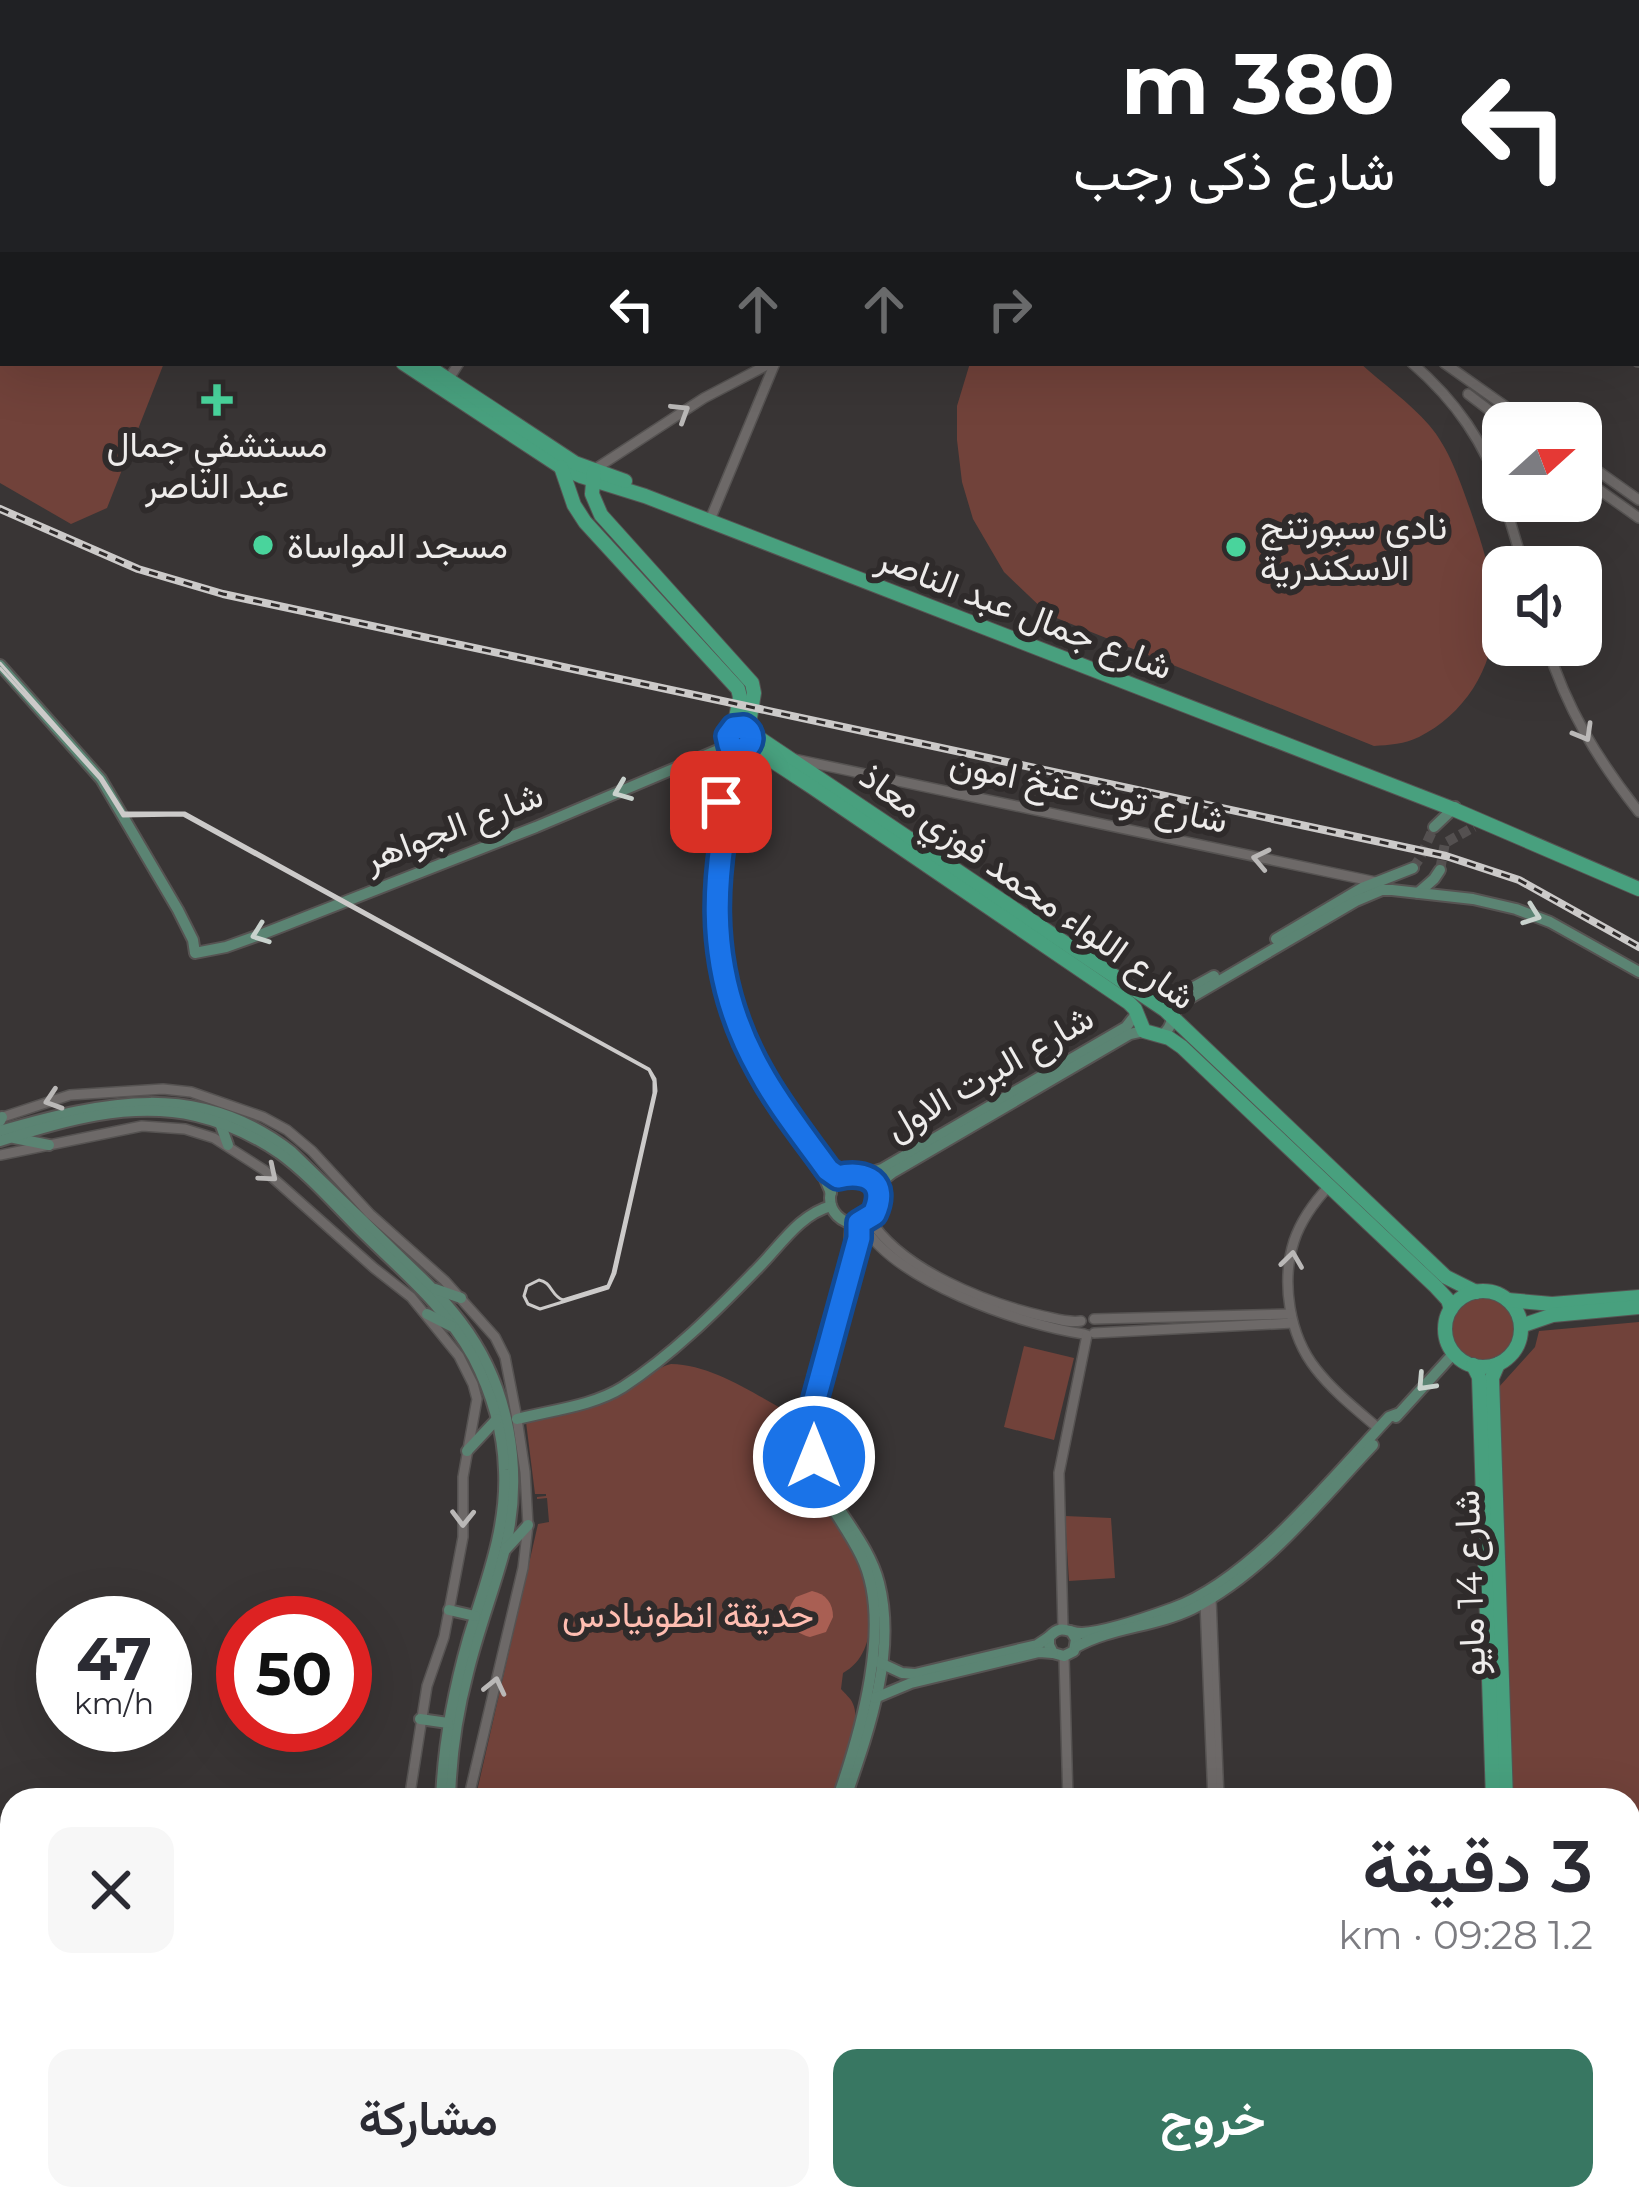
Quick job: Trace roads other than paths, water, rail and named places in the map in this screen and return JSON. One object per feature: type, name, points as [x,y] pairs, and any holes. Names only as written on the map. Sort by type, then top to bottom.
[{"type":"main road","name":"شارع جمال عبد الناصر","points":[[409,366],[561,467],[712,515],[1025,641]]},
{"type":"main road","name":"شارع جمال عبد الناصر","points":[[427,366],[593,474]]},
{"type":"main road","points":[[561,467],[582,517],[737,687],[744,730],[751,742],[738,748],[713,882],[711,928],[717,970],[737,1040],[763,1090],[822,1174],[839,1217],[860,1221]]},
{"type":"main road","points":[[593,474],[592,494],[600,513],[750,680],[754,693],[744,730]]},
{"type":"main road","name":"شارع جمال عبد الناصر","points":[[609,479],[1455,807],[1639,886]]},
{"type":"main road","points":[[582,517],[589,508],[600,513]]},
{"type":"main road","name":"شارع الجواهر","points":[[0,665],[101,779],[178,910],[194,940],[195,953],[266,933],[738,748]]},
{"type":"main road","name":"شارع اللواء محمد فوزي معاذ","points":[[744,730],[1165,1010],[1187,1042],[1330,1185],[1441,1282],[1476,1292]]},
{"type":"main road","name":"شارع اللواء محمد فوزي معاذ","points":[[738,748],[765,756],[1130,1003],[1144,1031],[1187,1042],[1441,1282],[1451,1309]]},
{"type":"main road","points":[[1434,827],[1455,807]]},
{"type":"main road","points":[[1160,1036],[1170,1028],[1180,1004],[1376,883],[1411,869],[1404,884],[1415,893]]},
{"type":"main road","points":[[1415,893],[1440,869],[1440,883],[1452,896]]},
{"type":"main road","points":[[713,882],[720,950],[733,1005],[769,1086],[828,1170],[842,1177],[864,1175],[878,1190],[878,1208],[860,1221],[850,1243],[802,1414],[801,1432],[818,1487],[860,1552],[874,1599],[872,1698],[844,1788]]},
{"type":"main road","points":[[1151,1003],[1183,994],[1370,894],[1392,890],[1473,899],[1538,916],[1639,972]]},
{"type":"main road","name":"شارع البرت الاول","points":[[1096,1049],[1137,1013]]},
{"type":"main road","name":"شارع البرت الاول","points":[[878,1190],[887,1176],[959,1129],[1096,1049],[1144,1031]]},
{"type":"main road","points":[[4,1137],[60,1114],[132,1102],[180,1103],[224,1114],[292,1152],[431,1288],[474,1341],[504,1411],[513,1487],[504,1552],[463,1690],[448,1788]]},
{"type":"main road","points":[[4,1137],[123,1112],[168,1112],[220,1123],[261,1142],[294,1166],[454,1328],[478,1369],[496,1419],[504,1463],[504,1501],[498,1540],[448,1723],[446,1788]]},
{"type":"main road","points":[[220,1123],[229,1145]]},
{"type":"main road","name":"شارع البرت الاول","points":[[864,1175],[959,1129]]},
{"type":"main road","points":[[4,1137],[49,1145]]},
{"type":"main road","points":[[518,1419],[594,1400],[624,1386],[668,1354],[806,1217],[831,1199],[842,1177]]},
{"type":"main road","points":[[431,1288],[461,1298]]},
{"type":"main road","points":[[1508,1300],[1521,1327],[1511,1355],[1487,1367],[1472,1365],[1454,1353],[1446,1332],[1451,1309],[1476,1292],[1496,1293],[1536,1312],[1639,1307]]},
{"type":"main road","points":[[1521,1327],[1536,1312],[1639,1297]]},
{"type":"main road","points":[[427,1314],[454,1328]]},
{"type":"main road","points":[[872,1698],[915,1674],[1037,1645],[1055,1630],[1090,1632],[1202,1601],[1270,1541],[1454,1353]]},
{"type":"main road","name":"شارع 14 مايو","points":[[1493,1788],[1492,1378],[1498,1364]]},
{"type":"main road","name":"شارع 14 مايو","points":[[1472,1365],[1479,1378],[1506,1788]]},
{"type":"main road","points":[[876,1661],[901,1680],[1039,1652],[1071,1653],[1088,1640],[1154,1623],[1202,1601],[1245,1573],[1287,1536],[1397,1414]]},
{"type":"main road","points":[[467,1451],[496,1419]]},
{"type":"main road","points":[[504,1552],[528,1525]]},
{"type":"main road","points":[[449,1610],[475,1616]]},
{"type":"main road","points":[[1067,1629],[1076,1647]]},
{"type":"main road","points":[[1049,1637],[1049,1646],[1059,1654]]},
{"type":"main road","points":[[420,1719],[448,1723]]},
{"type":"street","points":[[448,380],[458,366]]},
{"type":"street","points":[[593,474],[691,406],[767,366]]},
{"type":"street","points":[[712,515],[772,366]]},
{"type":"street","points":[[1415,366],[1457,408],[1482,445]]},
{"type":"street","points":[[1448,366],[1484,402]]},
{"type":"street","points":[[1457,408],[1472,390]]},
{"type":"street","points":[[1472,390],[1493,402]]},
{"type":"street","points":[[1602,474],[1639,500]]},
{"type":"street","points":[[1602,492],[1639,518]]},
{"type":"street","points":[[1554,666],[1579,725],[1639,812]]},
{"type":"street","name":"شارع توت عنخ امون","points":[[790,758],[1376,883]]},
{"type":"street","points":[[1,1118],[76,1094],[163,1089],[190,1092],[253,1113],[287,1130],[312,1151],[370,1214],[445,1281],[495,1337],[518,1419],[528,1525],[523,1568],[471,1788]]},
{"type":"street","points":[[0,1156],[132,1127],[196,1131],[229,1145],[264,1170],[427,1314],[459,1356],[476,1391],[463,1485],[463,1537],[442,1645],[420,1719],[411,1788]]},
{"type":"street","points":[[1330,1185],[1294,1241],[1289,1281],[1292,1319],[1316,1370],[1378,1428]]},
{"type":"street","points":[[860,1221],[873,1240],[910,1269],[972,1299],[1088,1334],[1292,1319]]},
{"type":"street","points":[[1052,1323],[1086,1317],[1248,1321]]},
{"type":"street","points":[[1067,1629],[1059,1473],[1088,1334],[1097,1326],[1094,1319]]},
{"type":"street","points":[[1081,1321],[1080,1328],[1088,1334]]},
{"type":"street","points":[[1202,1601],[1215,1788]]},
{"type":"street","points":[[1059,1654],[1067,1788]]},
{"type":"tunnel","points":[[1413,868],[1434,827]]},
{"type":"tunnel","points":[[1440,870],[1445,843],[1474,827]]},
{"type":"tram line","points":[[0,663],[102,778],[124,813],[185,813],[649,1069],[655,1079],[656,1091],[615,1273],[608,1288],[540,1309],[528,1304],[524,1296],[527,1286],[539,1280],[563,1300],[608,1286],[654,1093],[649,1070],[183,815],[123,816],[100,779],[0,668]]},
{"type":"railway","points":[[0,509],[138,569],[223,594],[1446,856],[1519,880],[1639,947]]},
{"type":"place","name":"مستشفي جمال عبد الناصر","points":[[217,400]]},
{"type":"place","name":"مسجد المواساة","points":[[263,545]]},
{"type":"place","name":"نادي سبورتنج الاسكندرية","points":[[1236,547]]},
{"type":"park label","name":"حديقة انطونيادس","points":[[688,1614]]}]
